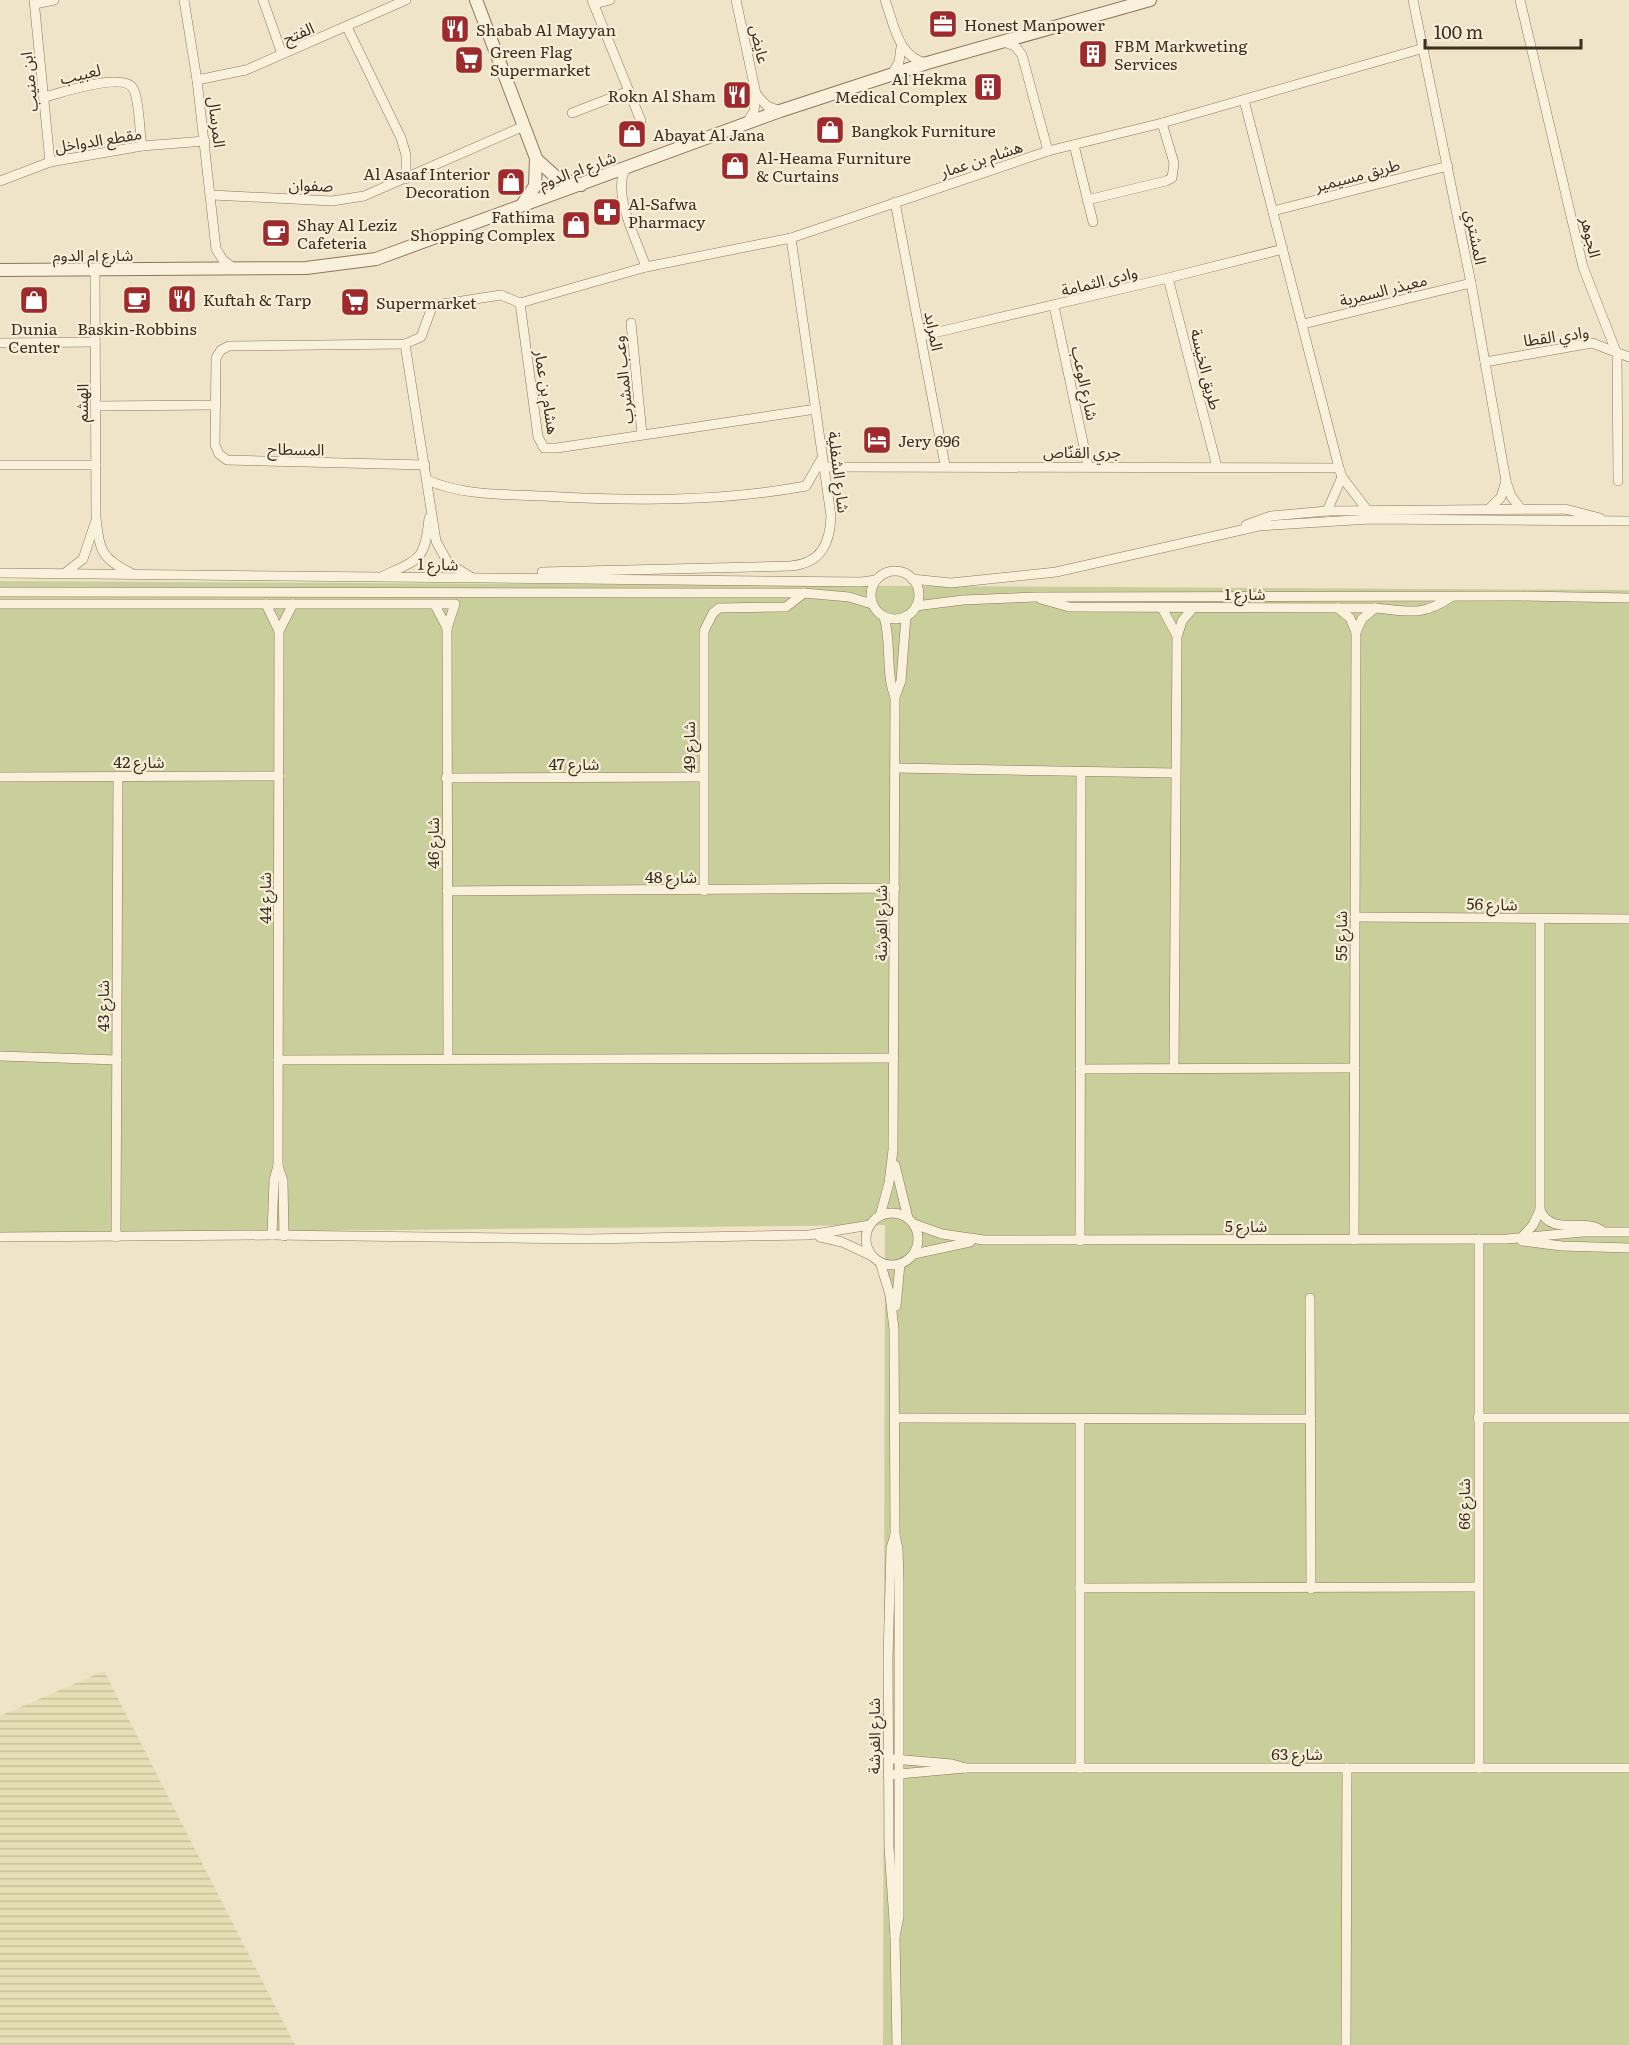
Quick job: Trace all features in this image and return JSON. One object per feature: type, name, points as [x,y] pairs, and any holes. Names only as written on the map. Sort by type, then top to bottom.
[{"type":"street","points":[[34,2],[54,0]]},
{"type":"street","name":"المرسال","points":[[184,0],[212,195],[216,249]]},
{"type":"street","points":[[262,0],[282,54]]},
{"type":"street","name":"الفتح","points":[[197,80],[246,70],[406,0]]},
{"type":"street","points":[[476,0],[536,158],[538,173],[535,186],[520,207]]},
{"type":"street","points":[[610,0],[593,2],[641,121]]},
{"type":"street","name":"عايض","points":[[736,0],[756,94],[754,111],[747,123]]},
{"type":"street","points":[[885,0],[901,47],[900,62],[892,74]]},
{"type":"street","name":"شارع ام الدوم","points":[[0,270],[235,270],[324,267],[376,259],[780,111],[927,63],[1123,4],[1150,0]]},
{"type":"street","name":"المشتري","points":[[1413,0],[1471,283],[1506,481],[1511,496],[1521,509]]},
{"type":"street","name":"الجوهر","points":[[1520,0],[1583,267],[1617,354],[1618,481]]},
{"type":"street","name":"ابن منيب","points":[[34,2],[50,162]]},
{"type":"street","points":[[347,27],[401,138],[406,155],[406,179]]},
{"type":"street","name":"هشام بن عمار","points":[[1002,42],[1015,46],[1022,55],[1048,151]]},
{"type":"street","points":[[901,47],[912,58],[927,63]]},
{"type":"street","name":"هشام بن عمار","points":[[816,409],[557,448],[544,448],[538,437],[520,303],[646,267],[791,238],[1048,151],[1162,123],[1424,48]]},
{"type":"street","name":"لعبيب","points":[[45,97],[113,81],[125,82],[134,90],[142,146]]},
{"type":"street","points":[[572,113],[629,92]]},
{"type":"street","points":[[756,94],[767,106],[780,111]]},
{"type":"street","points":[[1244,100],[1340,472],[1368,511]]},
{"type":"street","points":[[1087,200],[1172,178],[1174,163],[1162,123]]},
{"type":"street","name":"صفوان","points":[[212,195],[341,200],[364,196],[524,126]]},
{"type":"street","name":"مقطع الدواخل","points":[[0,181],[50,162],[142,146],[205,141]]},
{"type":"street","points":[[1074,145],[1092,222]]},
{"type":"street","points":[[536,158],[557,178],[581,185]]},
{"type":"street","name":"طريق مسيمير","points":[[1273,211],[1448,166]]},
{"type":"street","points":[[626,168],[621,179],[620,193],[646,267]]},
{"type":"street","name":"المرابد","points":[[895,202],[945,465]]},
{"type":"street","name":"شارع الشفلية","points":[[526,578],[548,572],[803,565],[822,552],[829,538],[831,516],[791,238]]},
{"type":"street","points":[[204,270],[216,249],[235,270]]},
{"type":"street","name":"وادى الثمامة","points":[[921,336],[1168,279],[1283,249]]},
{"type":"street","name":"الهشم","points":[[95,270],[96,518],[102,552],[115,565],[135,575]]},
{"type":"street","name":"طريق الخيسة","points":[[1168,279],[1217,467]]},
{"type":"street","name":"معيذر السمرية","points":[[1303,324],[1471,283]]},
{"type":"street","points":[[473,578],[448,563],[436,541],[405,344],[421,337],[432,307],[436,304],[501,295],[520,303]]},
{"type":"street","name":"شارع الوعب","points":[[1054,306],[1088,466]]},
{"type":"street","name":"وعب المشرب","points":[[631,323],[642,434]]},
{"type":"street","points":[[0,343],[95,342]]},
{"type":"street","name":"وادي القطا","points":[[1485,362],[1592,343],[1629,357]]},
{"type":"street","name":"المسطاح","points":[[405,344],[229,345],[221,350],[216,358],[215,445],[219,454],[227,460],[425,465]]},
{"type":"street","points":[[96,406],[215,405]]},
{"type":"street","points":[[427,480],[448,489],[469,493],[594,499],[703,499],[767,494],[806,486],[823,462]]},
{"type":"street","name":"جري القنّاص","points":[[823,462],[1217,467],[1340,472]]},
{"type":"street","points":[[0,465],[96,465]]},
{"type":"street","points":[[1327,511],[1340,472]]},
{"type":"street","points":[[1489,509],[1501,497],[1506,481]]},
{"type":"street","points":[[380,577],[416,560],[424,550],[430,507]]},
{"type":"street","points":[[1240,529],[1271,516],[1327,511],[1521,509],[1580,511],[1605,520]]},
{"type":"street","name":"الهشم","points":[[63,574],[83,559],[96,518]]},
{"type":"street","points":[[912,579],[963,583],[1056,572],[1240,529],[1370,519],[1629,521]]},
{"type":"street","points":[[894,571],[904,573],[912,579],[918,592],[916,606],[906,616],[891,619],[884,617],[872,604],[872,587],[876,580],[894,571]]},
{"type":"street","name":"شارع 1","points":[[0,573],[861,582],[876,580]]},
{"type":"street","name":"شارع 1","points":[[0,592],[804,593],[849,597],[872,604]]},
{"type":"street","name":"شارع 49","points":[[704,891],[703,638],[706,624],[719,608],[786,607],[804,593]]},
{"type":"street","name":"شارع 1","points":[[1036,597],[1069,607],[1375,608],[1424,612],[1435,608],[1452,596]]},
{"type":"street","name":"شارع 1","points":[[916,606],[950,601],[1036,597],[1629,598]]},
{"type":"street","points":[[0,604],[435,605]]},
{"type":"street","name":"شارع 44","points":[[266,604],[279,631],[278,1166],[283,1178],[284,1236]]},
{"type":"street","name":"شارع 44","points":[[279,631],[293,604]]},
{"type":"street","name":"شارع 46","points":[[447,628],[435,605],[455,604],[447,628],[448,1058]]},
{"type":"street","points":[[1162,608],[1171,621],[1177,637]]},
{"type":"street","points":[[1174,1068],[1177,637],[1182,621],[1193,608]]},
{"type":"street","points":[[1338,608],[1350,618],[1356,632]]},
{"type":"street","points":[[1356,632],[1362,619],[1375,608]]},
{"type":"street","name":"شارع الفرشة","points":[[880,1216],[890,1184],[893,1150],[896,697],[901,681],[906,616]]},
{"type":"street","name":"شارع الفرشة","points":[[884,617],[889,640],[890,683],[896,697]]},
{"type":"street","name":"شارع 55","points":[[1354,1240],[1356,632]]},
{"type":"street","points":[[895,768],[1175,773]]},
{"type":"street","points":[[1080,1241],[1081,772]]},
{"type":"street","name":"شارع 43","points":[[116,1237],[118,776]]},
{"type":"street","name":"شارع 42","points":[[0,777],[279,776]]},
{"type":"street","name":"شارع 47","points":[[446,778],[703,777]]},
{"type":"street","name":"شارع 48","points":[[447,891],[895,888]]},
{"type":"street","name":"شارع 56","points":[[1355,917],[1629,919]]},
{"type":"street","points":[[1522,1237],[1533,1225],[1540,1210],[1540,919]]},
{"type":"street","points":[[0,1056],[117,1060]]},
{"type":"street","points":[[278,1060],[894,1058]]},
{"type":"street","points":[[1080,1069],[1355,1068]]},
{"type":"street","name":"شارع الفرشة","points":[[893,1150],[911,1221]]},
{"type":"street","name":"شارع 44","points":[[272,1235],[274,1175],[278,1166]]},
{"type":"street","points":[[1540,1210],[1545,1220],[1555,1225],[1591,1225],[1603,1231]]},
{"type":"street","points":[[809,1235],[842,1242],[876,1259],[900,1264],[914,1254],[918,1239],[911,1221],[894,1213],[880,1216],[870,1226],[866,1241],[876,1259]]},
{"type":"street","name":"شارع 5","points":[[911,1221],[942,1234],[984,1240],[1507,1239]]},
{"type":"street","points":[[0,1238],[272,1235],[587,1239],[809,1235],[870,1226]]},
{"type":"street","points":[[1507,1239],[1603,1231],[1629,1232]]},
{"type":"street","name":"شارع 66","points":[[1479,1239],[1479,1768]]},
{"type":"street","points":[[1507,1239],[1562,1246],[1629,1248]]},
{"type":"street","name":"شارع 5","points":[[914,1254],[984,1240]]},
{"type":"street","name":"شارع الفرشة","points":[[876,1259],[890,1295],[894,1329],[897,1418],[895,1535],[891,1548],[888,1648],[893,1759],[891,1905],[895,1936],[897,2045]]},
{"type":"street","name":"شارع الفرشة","points":[[894,1329],[900,1264]]},
{"type":"street","points":[[1310,1298],[1311,1589]]},
{"type":"street","points":[[897,1418],[1311,1419]]},
{"type":"street","points":[[1478,1418],[1629,1418]]},
{"type":"street","points":[[1080,1419],[1080,1768]]},
{"type":"street","points":[[1080,1588],[1478,1587]]},
{"type":"street","name":"شارع 63","points":[[893,1759],[965,1768]]},
{"type":"street","name":"شارع 63","points":[[893,1775],[965,1768],[1629,1768]]},
{"type":"street","points":[[1346,2045],[1347,1768]]},
{"type":"shaded area","points":[[104,1671],[295,2045],[0,2045],[0,1716]]},
{"type":"green space","points":[[0,581],[1629,590],[1629,2045],[883,2045],[885,1225],[0,1234]]},
{"type":"place","name":"Honest Manpower","points":[[943,24]]},
{"type":"place","name":"Shabab Al Mayyan","points":[[455,29]]},
{"type":"place","name":"FBM Markweting Services","points":[[1093,54]]},
{"type":"place","name":"Green Flag Supermarket","points":[[469,60]]},
{"type":"place","name":"Al Hekma Medical Complex","points":[[988,87]]},
{"type":"place","name":"Rokn Al Sham","points":[[737,95]]},
{"type":"place","name":"Bangkok Furniture","points":[[830,130]]},
{"type":"place","name":"Abayat Al Jana","points":[[632,134]]},
{"type":"place","name":"Al-Heama Furniture & Curtains","points":[[735,166]]},
{"type":"place","name":"Al Asaaf Interior Decoration","points":[[511,182]]},
{"type":"place","name":"Al-Safwa Pharmacy","points":[[607,212]]},
{"type":"place","name":"Fathima Shopping Complex","points":[[576,225]]},
{"type":"place","name":"Shay Al Leziz Cafeteria","points":[[276,233]]},
{"type":"place","name":"Kuftah & Tarp","points":[[182,299]]},
{"type":"place","name":"Dunia Center","points":[[34,300]]},
{"type":"place","name":"Baskin-Robbins","points":[[137,300]]},
{"type":"place","name":"Supermarket","points":[[355,302]]},
{"type":"place","name":"Jery 696","points":[[877,440]]}]
